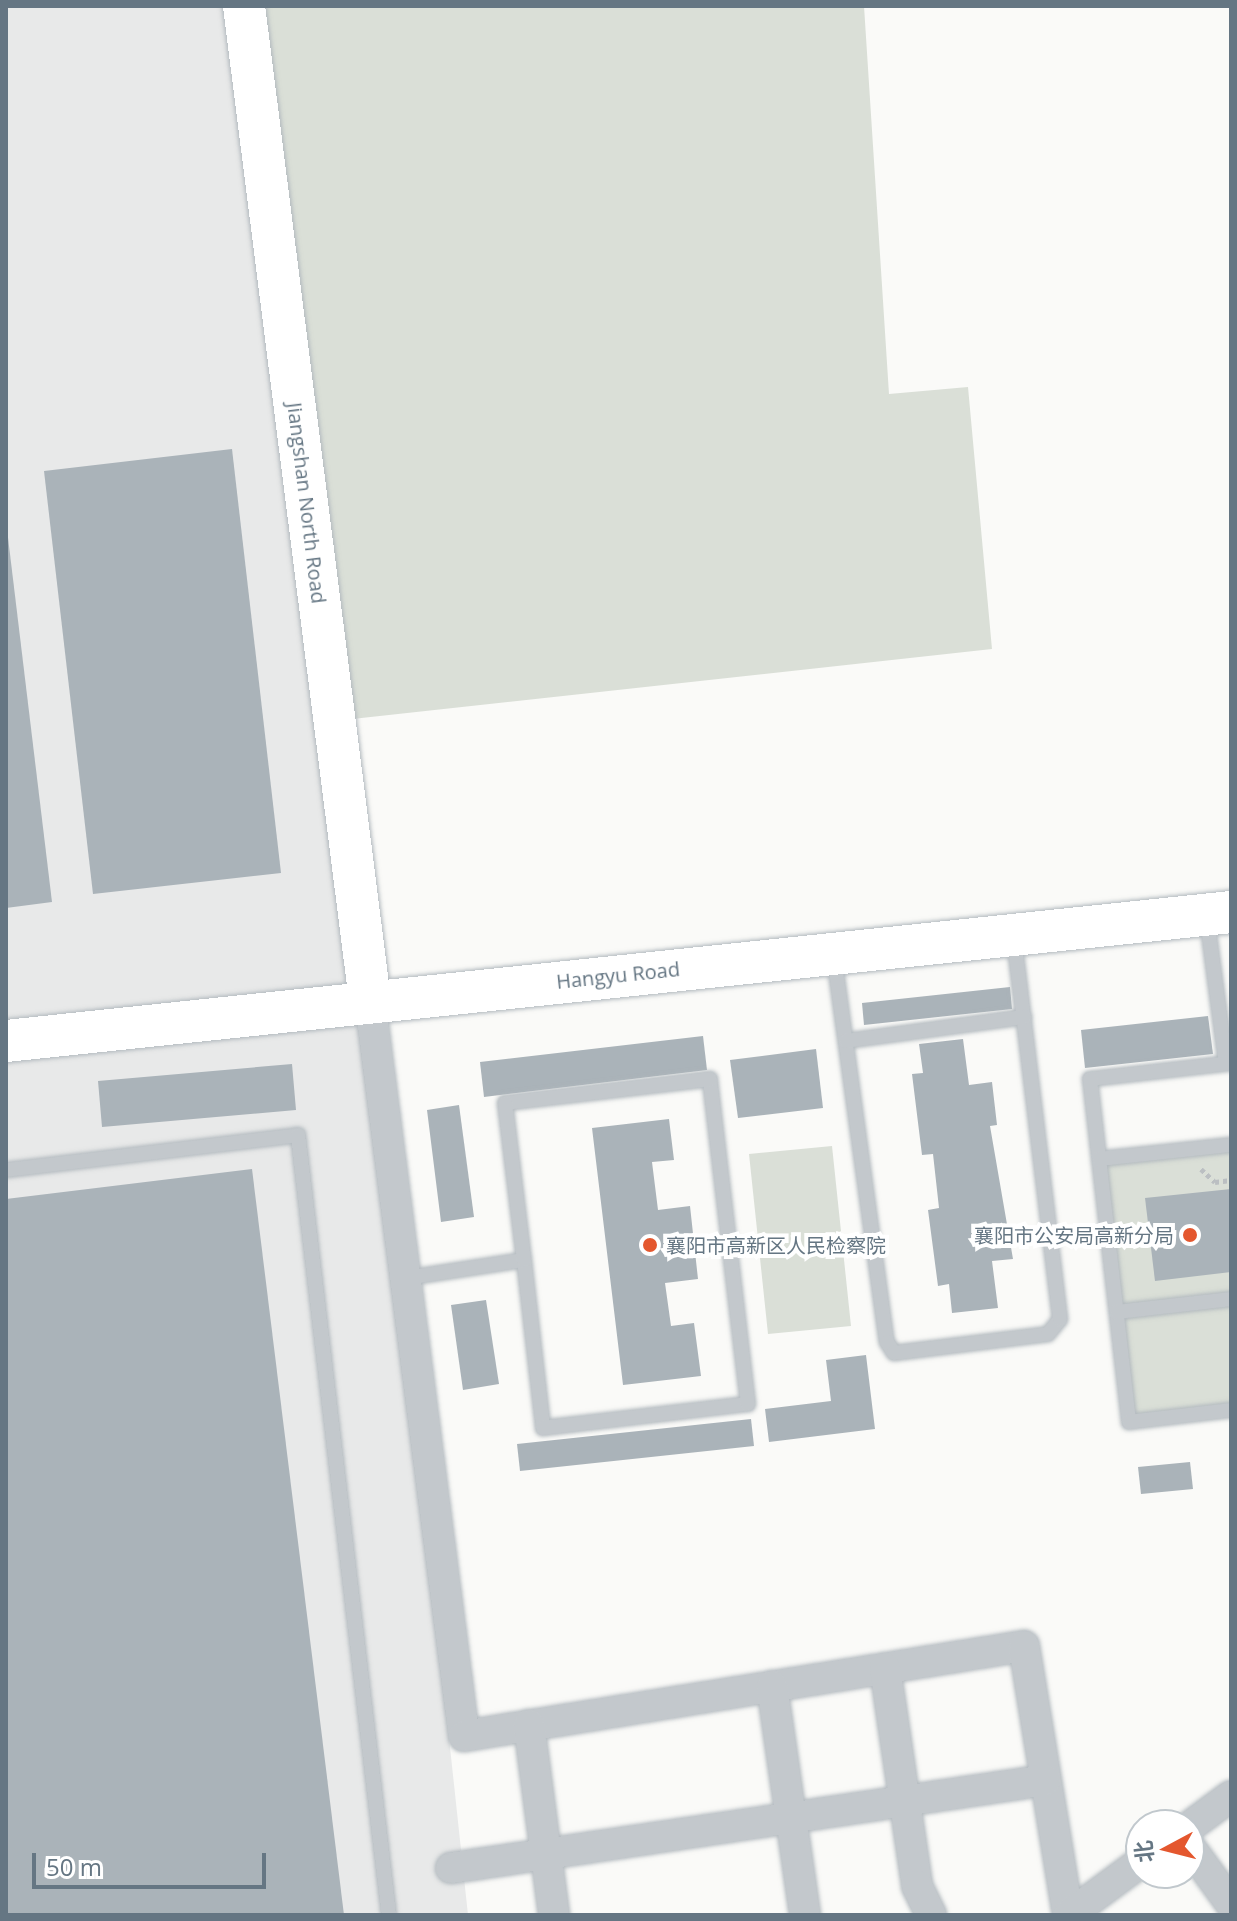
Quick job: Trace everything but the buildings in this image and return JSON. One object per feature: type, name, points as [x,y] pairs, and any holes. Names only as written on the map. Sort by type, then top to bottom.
[{"type":"street","name":"Jiangshan North Road","points":[[244,6],[370,1001]]},
{"type":"street","name":"Hangyu Road","points":[[6,1041],[1219,913]]},
{"type":"street","points":[[370,1001],[464,1736],[1024,1646],[1068,1915],[1125,1874]]},
{"type":"street","points":[[885,1668],[917,1886],[931,1915]]},
{"type":"street","points":[[772,1686],[805,1915]]},
{"type":"street","points":[[529,1725],[554,1915]]},
{"type":"street","points":[[451,1868],[904,1798],[1046,1780]]},
{"type":"street","points":[[1205,1815],[1231,1796]]},
{"type":"street","points":[[1205,1868],[1231,1904]]},
{"type":"lane","points":[[1219,913],[1229,1063],[1090,1079],[1129,1422],[1231,1410]]},
{"type":"lane","points":[[834,953],[887,1342],[894,1353],[1048,1334],[1060,1319],[1014,934]]},
{"type":"lane","points":[[846,1041],[1024,1017]]},
{"type":"lane","points":[[710,1079],[748,1404],[543,1428],[524,1260],[505,1103],[710,1079]]},
{"type":"lane","points":[[6,1170],[298,1135],[389,1915]]},
{"type":"lane","points":[[1099,1159],[1231,1145]]},
{"type":"lane","points":[[406,1278],[524,1260]]},
{"type":"lane","points":[[1117,1312],[1231,1299]]},
{"type":"shaded area","points":[[6,6],[244,6],[370,1001],[468,1915],[6,1915]]},
{"type":"shaded area","points":[[244,6],[864,6],[889,394],[968,387],[992,649],[334,721]]},
{"type":"shaded area","points":[[1231,1145],[1231,1410],[1129,1422],[1099,1159]]},
{"type":"shaded area","points":[[832,1146],[851,1326],[768,1334],[749,1154]]},
{"type":"place","name":"襄阳市公安局高新分局","points":[[1190,1235]]},
{"type":"place","name":"襄阳市高新区人民检察院","points":[[650,1245]]}]
